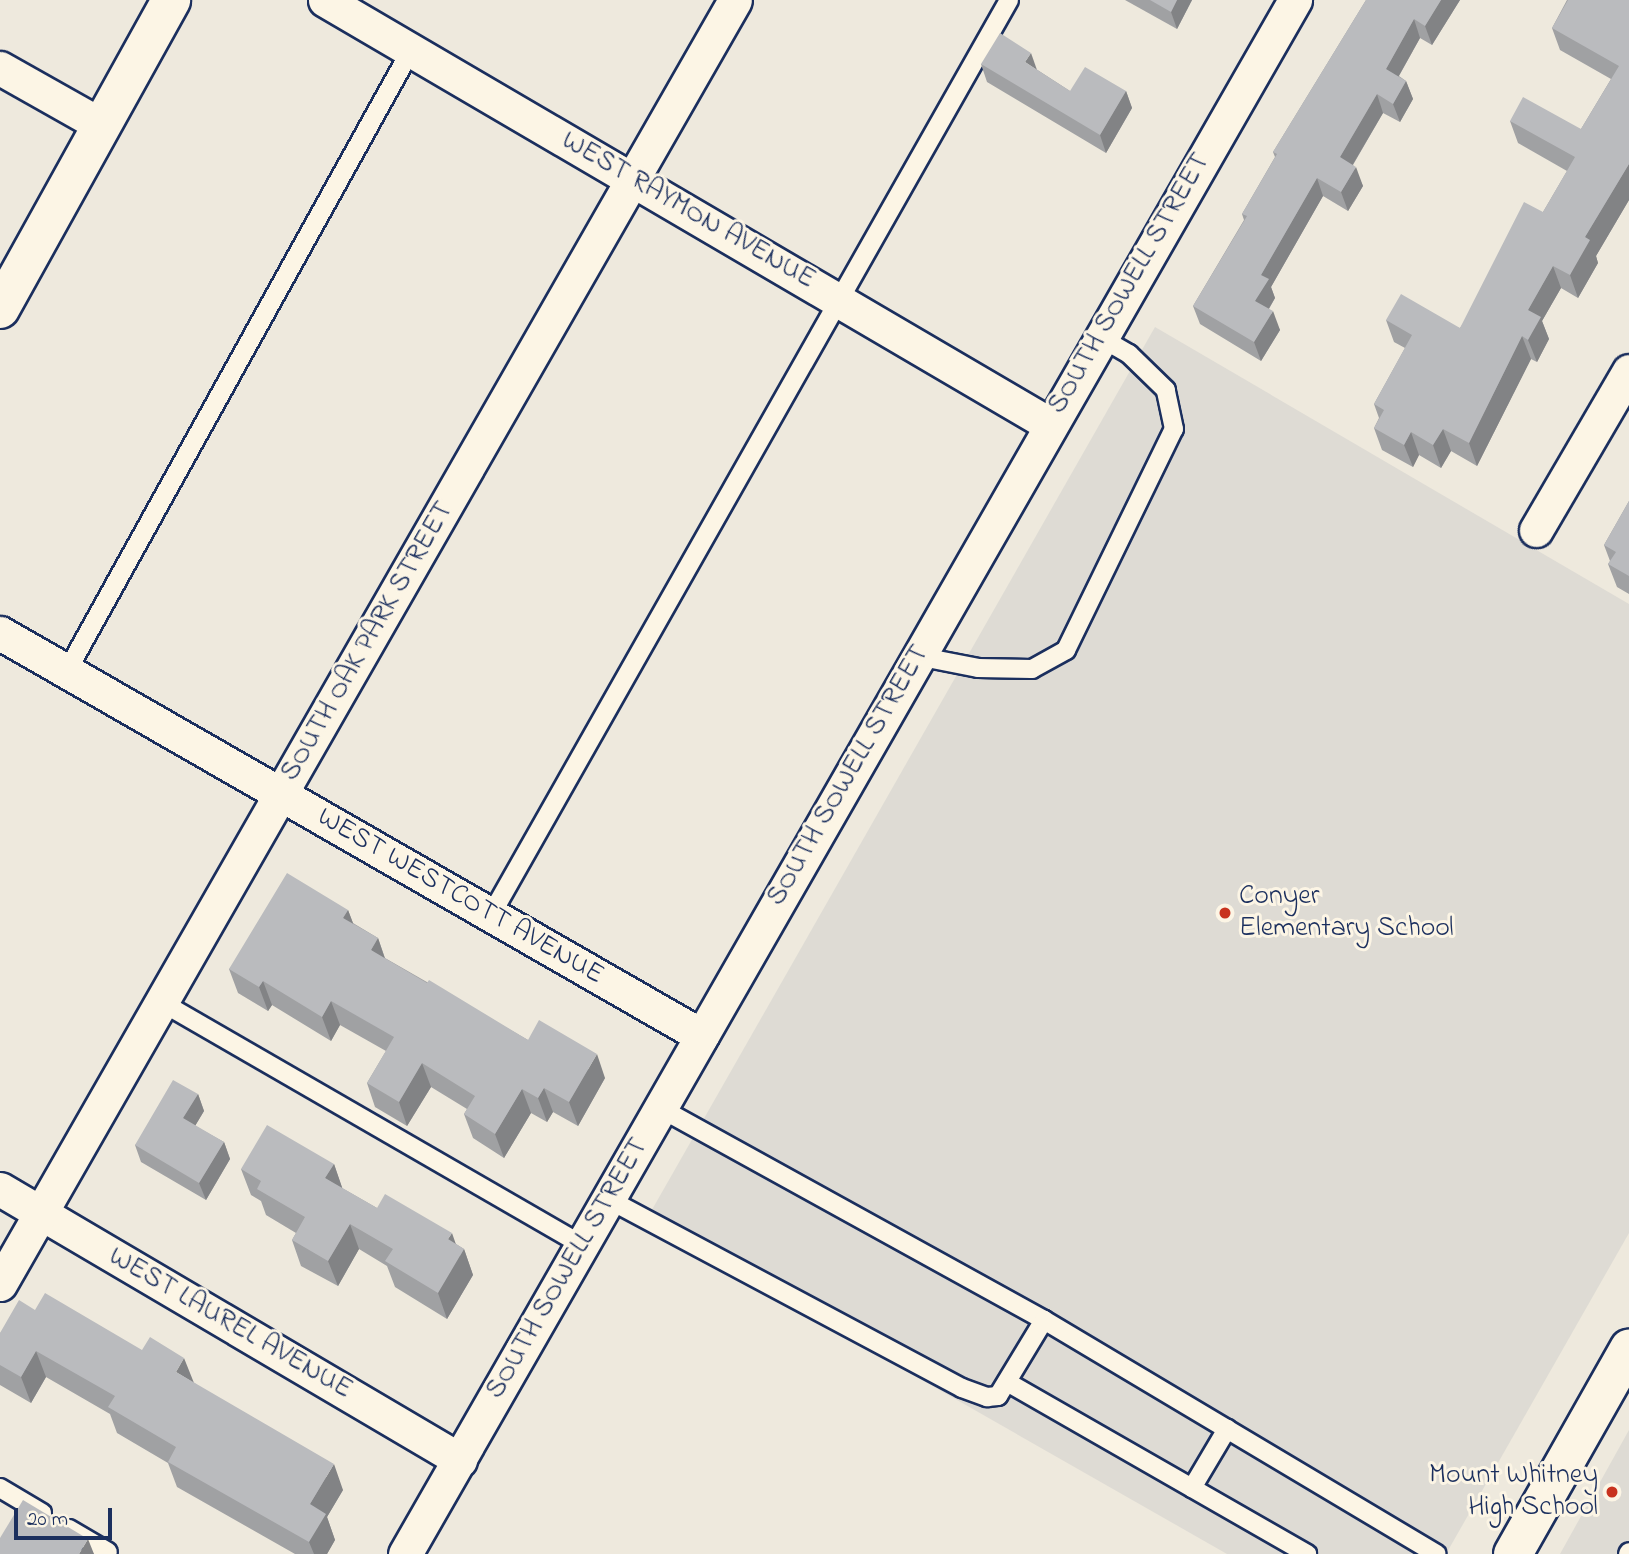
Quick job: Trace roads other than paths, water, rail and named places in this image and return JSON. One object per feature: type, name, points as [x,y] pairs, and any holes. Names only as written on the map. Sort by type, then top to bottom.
[{"type":"street","points":[[0,309],[171,0]]},
{"type":"street","name":"WEST RAYMON AVENUE","points":[[325,0],[634,178],[1049,424]]},
{"type":"street","name":"SOUTH OAK PARK STREET","points":[[0,1284],[735,0]]},
{"type":"street","name":"SOUTH SOWELL STREET","points":[[405,1554],[1049,424],[1295,0]]},
{"type":"street","points":[[0,68],[101,125]]},
{"type":"street","points":[[1536,530],[1629,371]]},
{"type":"street","name":"WEST WESTCOTT AVENUE","points":[[0,633],[702,1036]]},
{"type":"street","name":"WEST LAUREL AVENUE","points":[[0,1189],[460,1460]]},
{"type":"street","points":[[1513,1554],[1629,1349]]},
{"type":"lane","points":[[491,915],[1009,0]]},
{"type":"lane","points":[[66,671],[411,50]]},
{"type":"lane","points":[[917,656],[978,668],[1032,669],[1066,650],[1174,429],[1166,390],[1129,354],[1100,337]]},
{"type":"lane","points":[[163,1003],[582,1245]]},
{"type":"lane","points":[[660,1108],[1044,1320],[1436,1554]]},
{"type":"lane","points":[[608,1199],[962,1388],[998,1396],[1044,1320]]},
{"type":"lane","points":[[1007,1382],[1307,1554]]},
{"type":"lane","points":[[1192,1488],[1227,1429]]},
{"type":"lane","points":[[0,1488],[108,1552]]},
{"type":"place","name":"Conyer Elementary School","points":[[1225,913]]},
{"type":"place","name":"Mount Whitney High School","points":[[1612,1492]]}]
